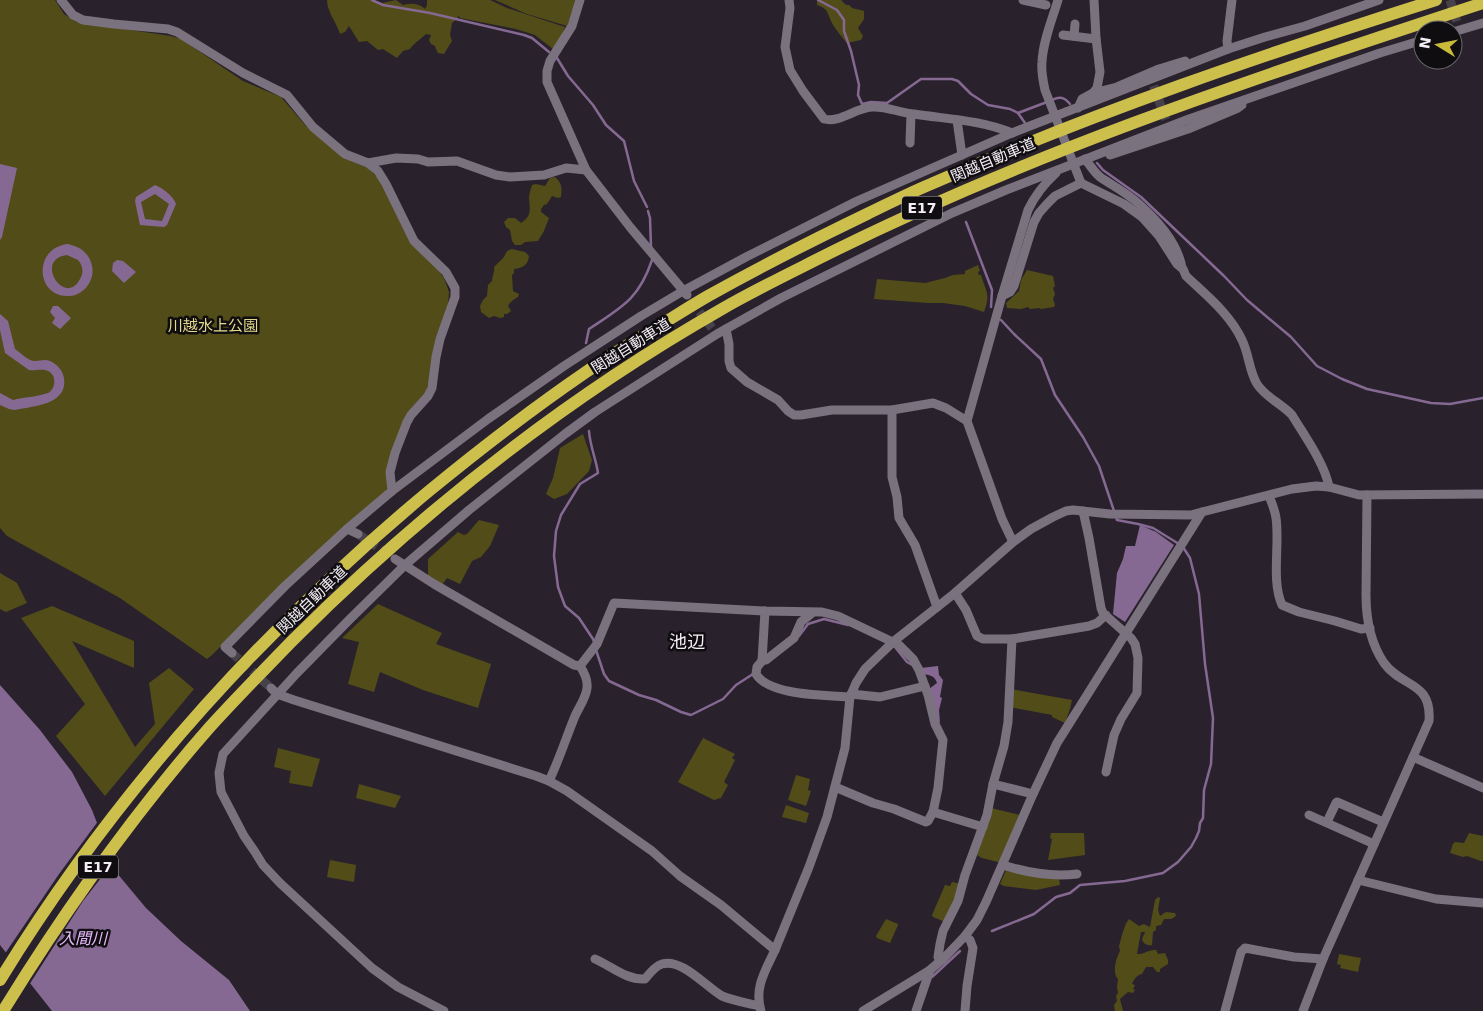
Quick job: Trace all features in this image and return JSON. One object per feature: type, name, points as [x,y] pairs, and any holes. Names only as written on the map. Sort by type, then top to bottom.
[{"type":"highway","name":"関越自動車道","points":[[0,980],[50,903],[125,800],[256,651],[322,585],[390,524],[519,420],[590,369],[706,298],[825,235],[926,186],[1072,125],[1237,65],[1436,0]]},
{"type":"highway","name":"関越自動車道","points":[[2,1011],[62,918],[101,863],[207,731],[270,664],[335,598],[402,537],[529,435],[599,385],[724,307],[933,203],[1078,143],[1252,80],[1483,3]]},
{"type":"street","points":[[61,0],[73,15],[83,20],[168,29],[177,32],[243,74],[287,95],[313,127],[345,154],[368,163],[378,171],[414,241],[446,272],[455,288],[455,297],[440,339],[432,388],[428,396],[407,422],[395,453],[390,472],[392,490]]},
{"type":"street","points":[[580,0],[572,26],[550,60],[547,82],[586,170],[685,293]]},
{"type":"street","points":[[789,0],[790,8],[784,47],[790,70],[824,119],[834,120],[862,109],[878,107],[911,114],[999,127],[1012,133]]},
{"type":"street","points":[[1023,0],[1046,5]]},
{"type":"street","points":[[1093,94],[1097,88],[1100,72],[1094,0]]},
{"type":"street","points":[[1226,50],[1232,0]]},
{"type":"street","points":[[232,654],[225,647],[285,586],[392,490],[488,419],[564,366],[641,316],[685,293],[746,257],[840,210],[1012,133],[1226,50],[1305,26],[1379,0]]},
{"type":"street","points":[[1058,1],[1043,55],[1042,77],[1044,90],[1080,180],[1124,204],[1142,217],[1159,236],[1176,264],[1182,269]]},
{"type":"street","points":[[1463,27],[1483,23]]},
{"type":"street","points":[[1074,36],[1075,24]]},
{"type":"street","points":[[1063,35],[1096,39]]},
{"type":"street","points":[[444,1011],[398,987],[372,968],[280,883],[254,852],[224,799],[221,792],[219,773],[223,754],[274,691],[406,565],[469,510],[595,412],[714,331],[726,329],[781,298],[944,217],[997,194],[1189,119],[1413,43]]},
{"type":"street","points":[[1078,108],[1082,99],[1117,87],[1159,68],[1204,54],[1226,50]]},
{"type":"street","points":[[910,143],[911,114]]},
{"type":"street","points":[[957,120],[962,155]]},
{"type":"street","points":[[368,163],[396,158],[418,159],[428,162],[457,161],[490,173],[510,177],[544,175],[566,168],[586,170]]},
{"type":"street","points":[[1086,159],[1095,172],[1139,204],[1170,240],[1186,276],[1213,301],[1230,321],[1243,341],[1257,384],[1265,394],[1292,415],[1321,465],[1329,486]]},
{"type":"street","points":[[1013,542],[1001,515],[968,421],[1028,210],[1042,186],[1059,169]]},
{"type":"street","points":[[1002,296],[1010,292],[1014,286],[1034,222],[1039,214],[1055,196],[1080,180]]},
{"type":"street","points":[[726,329],[729,344],[729,361],[732,368],[747,382],[778,400],[791,414],[801,415],[832,410],[892,410],[933,403],[968,421]]},
{"type":"street","points":[[892,410],[892,477],[899,518],[915,545],[937,607]]},
{"type":"street","points":[[595,959],[619,972],[640,979],[645,979],[662,964],[676,965],[691,973],[722,996],[760,1008],[758,998],[760,982],[809,867],[827,816],[843,760],[851,696],[856,683],[865,669],[894,642],[955,593],[1013,542],[1031,529],[1061,513],[1073,510],[1115,514],[1191,515],[1306,487],[1329,486],[1359,495],[1483,494]]},
{"type":"street","points":[[1303,1011],[1323,959],[1428,721],[1429,709],[1426,698],[1419,689],[1394,675],[1384,663],[1374,644],[1366,607],[1367,495]]},
{"type":"street","points":[[1269,496],[1276,517],[1277,567],[1282,604],[1299,612],[1361,629],[1370,628]]},
{"type":"street","points":[[1083,512],[1090,538],[1100,604],[1106,615],[1131,638],[1137,650],[1138,658],[1137,693],[1121,719],[1111,742],[1106,772]]},
{"type":"street","points":[[863,1011],[930,970],[965,936],[977,920],[1033,794],[1065,729],[1202,512]]},
{"type":"street","points":[[347,529],[358,534]]},
{"type":"street","points":[[395,558],[434,584],[580,666],[584,672],[587,685],[586,693],[575,715],[559,760],[549,781]]},
{"type":"street","points":[[955,593],[966,610],[977,636],[983,639],[1012,639],[1088,626],[1097,623],[1106,615]]},
{"type":"street","points":[[580,666],[595,646],[614,603],[822,612],[838,616],[894,642],[905,650],[919,670],[935,724],[943,740],[938,788],[933,812],[926,822],[872,803],[835,786]]},
{"type":"street","points":[[765,611],[762,661],[757,668],[756,674],[762,682],[768,685],[793,692],[880,697],[925,686]]},
{"type":"street","points":[[762,661],[773,656],[788,643],[797,632],[801,622],[812,612]]},
{"type":"street","points":[[942,960],[938,957],[943,931],[958,901],[965,875],[983,827],[1007,733],[1012,639]]},
{"type":"street","points":[[274,691],[294,700],[549,781],[591,807],[652,851],[680,876],[722,906],[775,950]]},
{"type":"street","points":[[1413,757],[1483,788]]},
{"type":"street","points":[[993,784],[1033,794]]},
{"type":"street","points":[[1327,822],[1337,802],[1383,822]]},
{"type":"street","points":[[933,812],[983,827]]},
{"type":"street","points":[[1309,814],[1374,844]]},
{"type":"street","points":[[1003,865],[1020,871],[1043,875],[1062,876],[1077,874]]},
{"type":"street","points":[[1358,880],[1436,899],[1483,903]]},
{"type":"street","points":[[964,1011],[973,948],[970,940],[965,936]]},
{"type":"street","points":[[1225,1011],[1240,952],[1245,948],[1294,957],[1323,959]]},
{"type":"street","points":[[916,1011],[930,970]]},
{"type":"green space","name":"川越水上公園","points":[[0,0],[55,0],[64,14],[76,22],[181,39],[243,81],[281,97],[306,126],[344,158],[368,168],[378,178],[408,238],[438,270],[444,278],[449,292],[448,306],[435,340],[426,392],[404,418],[386,492],[273,594],[207,659],[120,598],[7,536],[0,528]]},
{"type":"green space","points":[[327,0],[374,0],[382,3],[396,0],[403,5],[415,4],[425,9],[427,0],[490,0],[507,8],[565,27],[553,49],[535,35],[516,29],[460,18],[458,15],[458,18],[452,23],[450,35],[452,41],[444,54],[438,53],[435,46],[429,40],[431,35],[426,34],[410,49],[403,51],[397,58],[383,49],[378,50],[367,41],[359,42],[349,26],[345,32],[340,34]]},
{"type":"green space","points":[[495,0],[576,0],[567,26],[527,14]]},
{"type":"green space","points":[[817,0],[841,0],[852,8],[864,11],[864,19],[858,28],[863,36],[861,40],[847,43],[833,25],[826,10],[817,5]]},
{"type":"green space","points":[[555,177],[561,186],[561,197],[552,196],[541,209],[541,212],[549,218],[544,231],[538,241],[515,245],[512,241],[510,230],[504,222],[508,218],[515,218],[521,223],[525,220],[530,212],[529,196],[532,185],[545,186],[550,178]]},
{"type":"green space","points":[[512,249],[525,252],[529,256],[526,264],[514,269],[512,275],[513,291],[519,294],[518,297],[508,306],[511,311],[504,314],[504,317],[494,316],[489,318],[481,312],[480,306],[487,296],[488,285],[492,281],[494,267],[507,251]]},
{"type":"green space","points":[[978,265],[980,271],[978,272],[981,275],[987,293],[984,312],[965,306],[943,303],[874,299],[877,279],[925,283],[953,275],[965,274],[965,271]]},
{"type":"green space","points":[[1027,270],[1053,276],[1055,286],[1053,288],[1055,294],[1053,299],[1054,307],[1041,309],[1030,309],[1028,307],[1021,309],[1007,308],[1006,303],[1019,291],[1021,280]]},
{"type":"green space","points":[[583,434],[592,460],[589,471],[567,494],[554,499],[546,494],[553,478],[560,448]]},
{"type":"green space","points":[[479,520],[499,525],[490,546],[481,557],[472,561],[460,584],[447,578],[442,585],[428,577],[428,559],[458,532],[464,535],[467,534]]},
{"type":"green space","points":[[0,573],[17,583],[27,603],[6,612],[0,609]]},
{"type":"green space","points":[[378,604],[442,633],[436,644],[491,664],[478,708],[423,690],[380,672],[374,692],[348,684],[359,642],[342,638]]},
{"type":"green space","points":[[52,606],[134,641],[134,668],[72,641],[135,747],[155,724],[149,683],[169,668],[194,689],[105,796],[56,736],[85,704],[21,618]]},
{"type":"green space","points":[[1011,689],[1072,700],[1065,723],[1052,717],[1052,715],[1010,707]]},
{"type":"green space","points":[[703,738],[735,754],[732,758],[735,760],[724,782],[728,785],[721,798],[714,800],[678,782]]},
{"type":"green space","points":[[278,748],[320,759],[312,787],[289,783],[291,771],[274,767]]},
{"type":"green space","points":[[796,775],[810,779],[808,790],[811,791],[806,806],[788,800]]},
{"type":"green space","points":[[359,784],[401,796],[395,808],[356,798]]},
{"type":"green space","points":[[786,805],[809,813],[806,823],[782,817]]},
{"type":"green space","points":[[991,808],[1020,815],[999,862],[977,855]]},
{"type":"green space","points":[[1051,833],[1084,833],[1085,855],[1048,860],[1052,839],[1050,838]]},
{"type":"green space","points":[[1469,833],[1483,836],[1483,861],[1450,853],[1453,844],[1455,842],[1464,843]]},
{"type":"green space","points":[[330,860],[356,865],[354,882],[327,877]]},
{"type":"green space","points":[[1006,870],[1059,879],[1060,885],[1036,890],[1004,886],[1000,884]]},
{"type":"green space","points":[[952,882],[962,884],[945,922],[932,915],[945,885],[950,886]]},
{"type":"green space","points":[[1158,897],[1160,898],[1158,910],[1160,916],[1166,912],[1175,913],[1176,916],[1171,919],[1164,919],[1161,925],[1156,926],[1156,930],[1153,932],[1152,945],[1147,945],[1143,942],[1142,939],[1145,932],[1141,932],[1137,954],[1156,950],[1158,954],[1165,953],[1168,964],[1160,969],[1160,972],[1157,972],[1153,967],[1146,967],[1132,984],[1135,985],[1133,993],[1128,992],[1120,999],[1123,1011],[1115,1011],[1114,1005],[1117,1001],[1118,979],[1115,973],[1115,965],[1124,929],[1129,919],[1139,926],[1144,924],[1150,927],[1155,900]]},
{"type":"green space","points":[[886,919],[898,924],[890,943],[876,936]]},
{"type":"green space","points":[[1339,954],[1361,958],[1358,972],[1340,968],[1341,965],[1337,964]]},
{"type":"water","points":[[0,164],[17,168],[0,240]]},
{"type":"water","points":[[155,185],[168,193],[176,204],[167,225],[164,227],[140,225],[135,201],[136,197]],"holes":[[[155,194],[169,204],[162,221],[145,219],[141,202]]]},
{"type":"water","points":[[68,244],[79,248],[87,255],[92,265],[91,280],[88,285],[72,296],[58,295],[50,289],[45,281],[44,263],[48,254],[56,247]],"holes":[[[67,255],[78,260],[82,269],[80,279],[74,286],[67,288],[60,285],[52,272],[57,258]]]},
{"type":"water","points":[[117,260],[123,261],[136,272],[124,283],[112,271],[113,263]]},
{"type":"water","points":[[53,306],[58,306],[71,318],[60,329],[52,323],[55,318],[50,312]]},
{"type":"water","points":[[0,314],[8,321],[15,349],[32,361],[50,361],[61,370],[64,378],[64,387],[61,394],[55,399],[48,403],[15,410],[0,405],[0,393],[13,400],[48,393],[53,388],[54,379],[48,371],[29,370],[5,353],[0,330]]},
{"type":"water","points":[[1140,525],[1156,532],[1174,545],[1125,622],[1113,614],[1117,573],[1126,546],[1135,546]]},
{"type":"water","points":[[938,666],[939,675],[943,680],[939,710],[940,723],[937,722],[929,689],[937,683],[932,676],[923,674],[921,668]]},
{"type":"water","name":"入間川","points":[[0,685],[40,730],[72,772],[92,810],[116,872],[146,908],[181,941],[229,980],[250,1011],[52,1011],[0,945]]},
{"type":"pier","points":[[99,820],[115,860],[83,901],[29,985],[4,955],[59,874]]},
{"type":"waterway","points":[[372,0],[383,5],[430,13],[524,35],[532,38],[549,52]]},
{"type":"waterway","points":[[818,0],[837,10],[844,20],[844,31],[851,51],[859,85],[858,95],[862,104],[871,102],[887,103],[921,79],[952,79],[958,81],[971,94],[988,105],[1010,109],[1018,113],[1025,123]]},
{"type":"waterway","points":[[557,58],[568,76],[593,105],[606,125],[624,141],[634,181],[647,207]]},
{"type":"waterway","points":[[1052,100],[1062,98],[1070,104]]},
{"type":"waterway","points":[[1018,113],[1047,102]]},
{"type":"waterway","points":[[1097,163],[1103,170],[1141,197],[1247,300],[1291,337],[1317,366],[1367,389],[1431,403],[1450,404],[1483,398]]},
{"type":"waterway","points":[[648,211],[651,247]]},
{"type":"waterway","points":[[966,222],[992,290],[991,307]]},
{"type":"waterway","points":[[586,343],[589,329],[620,308],[635,293],[647,273],[652,260]]},
{"type":"waterway","points":[[1001,320],[1041,359],[1055,395],[1083,437],[1099,466],[1117,520],[1153,528],[1179,544]]},
{"type":"waterway","points":[[589,431],[598,473],[580,484],[561,515],[556,531],[554,556],[558,587],[565,606],[579,618],[594,642]]},
{"type":"waterway","points":[[992,931],[1034,914],[1056,897],[1070,893],[1080,885],[1125,881],[1163,873],[1178,862],[1196,838],[1203,818],[1204,790],[1211,764],[1213,718],[1205,664],[1199,594],[1190,558],[1183,547]]},
{"type":"waterway","points":[[799,636],[808,624],[824,619],[848,625]]},
{"type":"waterway","points":[[895,647],[907,662],[914,666]]},
{"type":"waterway","points":[[596,650],[604,674],[609,681],[691,715],[723,699],[736,685],[753,674]]},
{"type":"waterway","points":[[932,977],[960,951]]},
{"type":"tunnel","points":[[1450,0],[1456,20]]},
{"type":"tunnel","points":[[1149,73],[1171,134]]},
{"type":"tunnel","points":[[691,301],[712,328]]},
{"type":"tunnel","points":[[358,534],[389,555]]},
{"type":"tunnel","points":[[232,653],[271,688]]},
{"type":"district","name":"池辺","points":[[687,642]]}]
